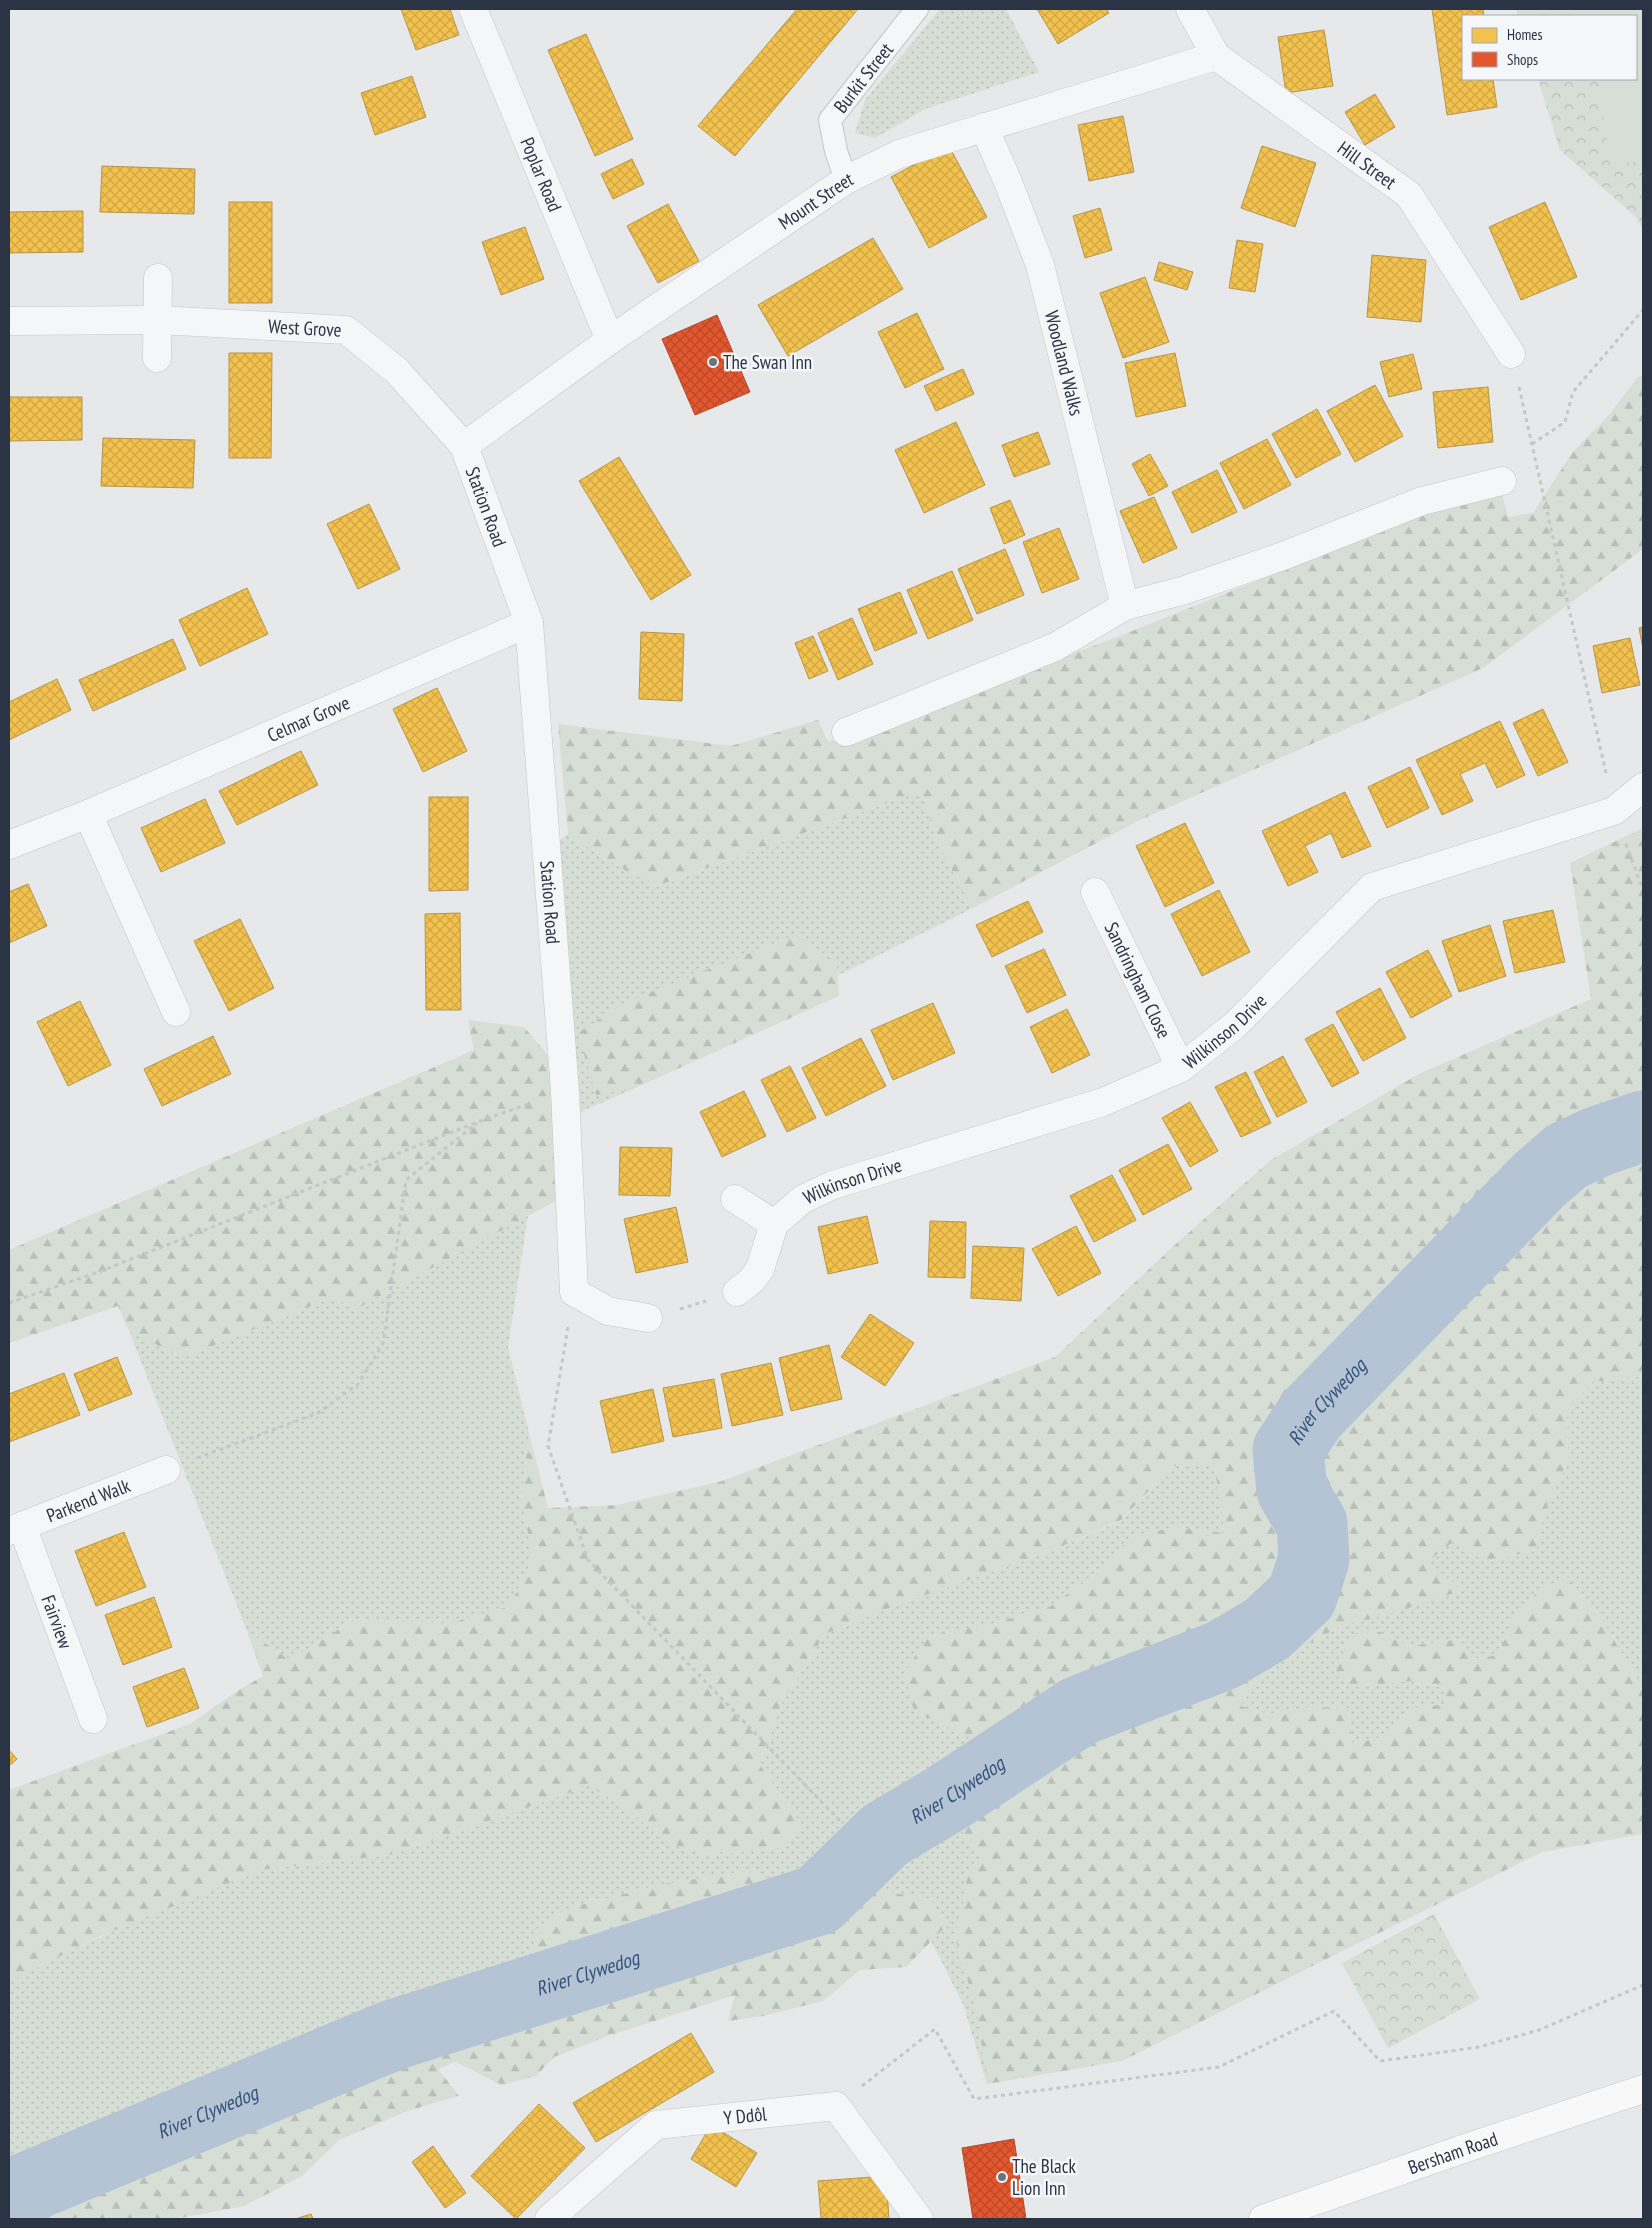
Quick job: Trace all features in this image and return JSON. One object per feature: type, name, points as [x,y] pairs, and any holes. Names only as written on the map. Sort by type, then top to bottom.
[{"type":"main road","name":"Bersham Road","points":[[1263,2219],[1463,2149],[1643,2090]]},
{"type":"street","name":"Poplar Road","points":[[473,9],[610,340]]},
{"type":"street","name":"Hill Street","points":[[1190,9],[1216,56],[1410,195],[1512,354]]},
{"type":"street","name":"Mount Street","points":[[464,446],[610,340],[846,180],[899,154],[1216,56]]},
{"type":"street","name":"Woodland Walks","points":[[984,127],[1008,182],[1040,265],[1125,606]]},
{"type":"street","points":[[157,358],[158,278]]},
{"type":"street","name":"West Grove","points":[[9,321],[158,320],[346,330],[397,371],[464,446]]},
{"type":"street","name":"Station Road","points":[[464,446],[529,623],[565,1091],[574,1292]]},
{"type":"street","points":[[846,732],[1055,647],[1125,606],[1185,590],[1283,556],[1422,501],[1502,481]]},
{"type":"street","name":"Celmar Grove","points":[[9,845],[88,814],[529,623]]},
{"type":"street","name":"Wilkinson Drive","points":[[774,1224],[804,1199],[833,1185],[1103,1102],[1180,1068],[1234,1025],[1372,887],[1614,811],[1643,787]]},
{"type":"street","points":[[88,814],[176,1012]]},
{"type":"street","name":"Sandringham Close","points":[[1095,892],[1180,1068]]},
{"type":"street","points":[[735,1198],[774,1224],[760,1269],[751,1281],[737,1292]]},
{"type":"street","points":[[574,1292],[608,1311],[648,1318]]},
{"type":"street","name":"Parkend Walk","points":[[15,1528],[166,1470]]},
{"type":"street","name":"Fairview","points":[[15,1528],[93,1719]]},
{"type":"street","points":[[836,2106],[919,2219]]},
{"type":"street","name":"Y Ddôl","points":[[549,2219],[656,2125],[836,2106]]},
{"type":"lane","name":"Burkit Street","points":[[846,180],[836,151],[830,120],[917,9]]},
{"type":"path","points":[[1532,444],[1564,422],[1573,392],[1643,310]]},
{"type":"path","points":[[1512,354],[1614,811],[1643,890]]},
{"type":"path","points":[[9,1303],[101,1271],[480,1121],[565,1091]]},
{"type":"path","points":[[166,1470],[318,1413],[358,1384],[383,1344],[406,1180],[480,1121]]},
{"type":"path","points":[[574,1292],[548,1446],[588,1560],[841,1822]]},
{"type":"path","points":[[648,1318],[737,1292]]},
{"type":"path","points":[[836,2106],[935,2029],[974,2099],[1219,2067],[1334,2011],[1380,2061],[1479,2047],[1538,2030],[1643,1985]]},
{"type":"green space","points":[[940,9],[1006,9],[1039,72],[925,109],[875,138],[855,133],[865,100]]},
{"type":"green space","points":[[1516,9],[1643,9],[1643,231],[1637,218],[1560,150],[1538,80],[1637,80],[1637,15],[1518,15]]},
{"type":"green space","points":[[1588,9],[1643,9],[1643,161],[1610,165],[1598,80],[1637,80],[1637,15],[1589,15]]},
{"type":"green space","points":[[1643,375],[1643,549],[1483,668],[1138,821],[973,908],[939,847],[921,791],[654,887],[568,834],[558,724],[731,746],[818,720],[828,742],[1115,638],[1430,511],[1502,495],[1508,517],[1533,513],[1572,453],[1608,416],[1638,377]]},
{"type":"green space","points":[[921,791],[939,847],[973,908],[837,976],[837,963],[596,1094],[633,1089],[576,1114],[558,841],[568,834],[655,887]]},
{"type":"green space","points":[[1643,828],[1643,1376],[1593,1382],[1567,1409],[1568,1460],[1544,1513],[1537,1549],[1488,1563],[1454,1541],[1426,1563],[1463,1590],[1384,1616],[1342,1625],[1300,1649],[1258,1678],[1241,1706],[1268,1714],[1312,1707],[1350,1708],[1352,1743],[1386,1737],[1410,1709],[1446,1704],[1445,1688],[1411,1681],[1351,1687],[1335,1674],[1350,1635],[1373,1629],[1410,1646],[1459,1639],[1475,1659],[1498,1655],[1511,1623],[1539,1590],[1567,1577],[1600,1617],[1643,1688],[1643,1834],[1542,1852],[1122,2061],[987,2084],[977,2012],[955,1938],[965,1896],[967,1875],[980,1858],[953,1818],[975,1783],[1019,1766],[977,1742],[914,1711],[904,1673],[928,1636],[988,1625],[1051,1606],[1112,1560],[1130,1536],[1177,1527],[1225,1533],[1214,1463],[1172,1466],[1121,1520],[1046,1553],[897,1605],[825,1634],[782,1702],[760,1765],[802,1825],[783,1847],[735,1853],[691,1854],[654,1832],[628,1809],[589,1786],[390,1855],[261,1870],[96,1938],[9,1982],[9,1790],[190,1724],[237,1691],[263,1676],[247,1631],[290,1660],[352,1621],[450,1623],[510,1606],[533,1558],[521,1499],[529,1433],[548,1508],[617,1505],[719,1482],[1055,1357],[1177,1243],[1271,1160],[1419,1074],[1591,999],[1570,863]]},
{"type":"green space","points":[[796,935],[837,963],[839,996],[633,1089],[596,1095],[578,1033],[623,1003]]},
{"type":"green space","points":[[468,1020],[524,1027],[553,1061],[561,1198],[358,1308],[331,1298],[183,1358],[129,1331],[118,1306],[9,1343],[9,1250],[474,1050]]},
{"type":"green space","points":[[528,1215],[508,1347],[529,1433],[521,1499],[533,1558],[510,1606],[450,1623],[352,1621],[290,1660],[247,1631],[129,1331],[183,1358],[331,1298],[358,1308]]},
{"type":"green space","points":[[1643,1376],[1643,1688],[1600,1617],[1567,1577],[1539,1590],[1511,1623],[1498,1655],[1475,1659],[1459,1639],[1410,1646],[1373,1629],[1351,1687],[1411,1681],[1445,1688],[1446,1704],[1410,1709],[1386,1737],[1352,1743],[1350,1708],[1312,1707],[1268,1714],[1241,1706],[1258,1678],[1300,1649],[1342,1625],[1384,1615],[1463,1590],[1425,1563],[1454,1541],[1488,1563],[1537,1549],[1544,1513],[1568,1460],[1567,1409],[1593,1382]]},
{"type":"green space","points":[[1215,1463],[1225,1533],[1177,1527],[1130,1536],[1112,1560],[1051,1606],[988,1625],[928,1636],[977,1742],[994,1752],[942,1787],[887,1816],[868,1818],[861,1844],[826,1884],[799,1898],[783,1886],[663,1884],[569,1908],[539,1927],[523,1973],[354,2020],[260,2076],[159,2094],[81,2142],[9,2158],[9,1982],[29,1970],[166,1907],[261,1870],[390,1855],[589,1786],[628,1809],[654,1832],[691,1854],[735,1853],[783,1847],[802,1825],[760,1765],[782,1702],[825,1634],[897,1605],[1046,1553],[1121,1521],[1172,1466]]},
{"type":"green space","points":[[953,1818],[980,1858],[967,1875],[965,1896],[955,1938],[977,2012],[987,2084],[963,2004],[931,1941],[947,1925],[930,1899],[888,1892],[861,1881],[918,1831]]},
{"type":"green space","points":[[753,1870],[783,1886],[818,1912],[861,1881],[888,1892],[930,1899],[947,1925],[906,1967],[860,1970],[823,2001],[763,2016],[728,2021],[735,1995],[608,2036],[554,2057],[536,2076],[501,2085],[456,2062],[438,2069],[459,2096],[410,2110],[339,2140],[302,2176],[244,2206],[175,2219],[9,2219],[9,2158],[81,2142],[159,2094],[260,2076],[354,2020],[523,1973],[539,1927],[569,1908],[663,1884]]},
{"type":"green space","points":[[1434,1914],[1480,1999],[1388,2048],[1342,1963]]},
{"type":"building: Homes","points":[[401,9],[450,9],[459,35],[416,50]]},
{"type":"building: Homes","points":[[797,9],[858,9],[735,156],[698,126]]},
{"type":"building: Homes","points":[[1037,9],[1106,9],[1109,13],[1058,44]]},
{"type":"building: Homes","points":[[1432,9],[1483,9],[1484,15],[1462,15],[1462,80],[1493,80],[1497,107],[1447,115]]},
{"type":"building: Homes","points":[[1324,30],[1333,86],[1286,93],[1278,37]]},
{"type":"building: Homes","points":[[586,34],[633,139],[595,156],[548,50]]},
{"type":"building: Homes","points":[[412,76],[426,117],[375,135],[361,93]]},
{"type":"building: Homes","points":[[1375,94],[1395,127],[1365,145],[1345,112]]},
{"type":"building: Homes","points":[[1123,116],[1134,172],[1089,181],[1078,125]]},
{"type":"building: Homes","points":[[949,146],[987,217],[929,248],[891,177]]},
{"type":"building: Homes","points":[[1262,146],[1316,163],[1295,227],[1241,208]]},
{"type":"building: Homes","points":[[632,159],[644,184],[613,199],[601,174]]},
{"type":"building: Homes","points":[[102,166],[195,169],[194,214],[100,212]]},
{"type":"building: Homes","points":[[229,202],[272,202],[272,303],[229,303]]},
{"type":"building: Homes","points":[[1545,202],[1577,277],[1521,300],[1489,227]]},
{"type":"building: Homes","points":[[668,204],[699,261],[658,283],[627,226]]},
{"type":"building: Homes","points":[[1100,208],[1112,250],[1085,258],[1073,216]]},
{"type":"building: Homes","points":[[83,211],[83,252],[9,253],[9,212]]},
{"type":"building: Homes","points":[[525,227],[544,279],[501,295],[482,242]]},
{"type":"building: Homes","points":[[873,238],[903,289],[788,356],[758,305]]},
{"type":"building: Homes","points":[[1237,240],[1263,244],[1255,292],[1229,288]]},
{"type":"building: Homes","points":[[1372,255],[1426,260],[1421,322],[1367,317]]},
{"type":"building: Homes","points":[[1159,262],[1193,272],[1187,290],[1154,280]]},
{"type":"building: Homes","points":[[1145,277],[1169,342],[1123,358],[1100,293]]},
{"type":"building: Homes","points":[[917,313],[944,369],[905,388],[878,332]]},
{"type":"building: Homes","points":[[229,353],[272,353],[271,458],[229,458]]},
{"type":"building: Homes","points":[[1175,353],[1186,406],[1136,417],[1125,363]]},
{"type":"building: Homes","points":[[1413,354],[1422,389],[1389,397],[1380,362]]},
{"type":"building: Homes","points":[[963,369],[974,394],[936,411],[924,386]]},
{"type":"building: Homes","points":[[1375,385],[1403,436],[1355,462],[1327,411]]},
{"type":"building: Homes","points":[[1488,387],[1493,442],[1438,448],[1433,392]]},
{"type":"building: Homes","points":[[9,397],[82,397],[82,440],[9,441]]},
{"type":"building: Homes","points":[[1317,409],[1341,454],[1296,478],[1272,434]]},
{"type":"building: Homes","points":[[956,422],[985,485],[924,513],[895,450]]},
{"type":"building: Homes","points":[[1038,432],[1050,464],[1014,477],[1002,445]]},
{"type":"building: Homes","points":[[103,438],[195,440],[193,488],[101,486]]},
{"type":"building: Homes","points":[[1267,439],[1291,485],[1244,509],[1220,463]]},
{"type":"building: Homes","points":[[1150,454],[1168,486],[1149,496],[1132,464]]},
{"type":"building: Homes","points":[[619,457],[691,575],[651,600],[579,481]]},
{"type":"building: Homes","points":[[1217,470],[1237,512],[1192,533],[1172,492]]},
{"type":"building: Homes","points":[[1154,497],[1177,548],[1143,563],[1120,511]]},
{"type":"building: Homes","points":[[1010,500],[1025,535],[1004,544],[990,508]]},
{"type":"building: Homes","points":[[369,504],[400,569],[358,589],[327,524]]},
{"type":"building: Homes","points":[[1059,528],[1079,579],[1042,593],[1023,542]]},
{"type":"building: Homes","points":[[1005,549],[1024,595],[977,614],[958,569]]},
{"type":"building: Homes","points":[[952,571],[973,620],[928,639],[907,590]]},
{"type":"building: Homes","points":[[247,588],[268,634],[200,666],[179,620]]},
{"type":"building: Homes","points":[[900,592],[917,633],[875,651],[858,609]]},
{"type":"building: Homes","points":[[852,618],[873,664],[838,680],[818,633]]},
{"type":"building: Homes","points":[[1643,627],[1643,649],[1639,628]]},
{"type":"building: Homes","points":[[641,632],[684,634],[682,701],[639,699]]},
{"type":"building: Homes","points":[[813,636],[828,671],[809,679],[795,643]]},
{"type":"building: Homes","points":[[1630,638],[1640,685],[1602,693],[1593,646]]},
{"type":"building: Homes","points":[[173,639],[186,669],[93,711],[79,680]]},
{"type":"building: Homes","points":[[57,679],[71,710],[9,740],[9,702]]},
{"type":"building: Homes","points":[[437,688],[467,751],[423,772],[393,709]]},
{"type":"building: Homes","points":[[1543,709],[1568,762],[1538,776],[1513,723]]},
{"type":"building: Homes","points":[[1500,721],[1525,775],[1497,788],[1485,763],[1460,774],[1473,801],[1442,815],[1416,760]]},
{"type":"building: Homes","points":[[301,751],[318,785],[237,825],[219,791]]},
{"type":"building: Homes","points":[[1410,767],[1429,808],[1387,828],[1368,787]]},
{"type":"building: Homes","points":[[1345,792],[1371,846],[1342,858],[1331,833],[1305,846],[1318,872],[1288,886],[1262,831]]},
{"type":"building: Homes","points":[[429,797],[468,797],[468,890],[429,891]]},
{"type":"building: Homes","points":[[205,799],[225,843],[161,872],[141,828]]},
{"type":"building: Homes","points":[[1185,823],[1214,883],[1165,907],[1136,846]]},
{"type":"building: Homes","points":[[28,884],[47,926],[9,943],[9,892]]},
{"type":"building: Homes","points":[[1219,890],[1250,952],[1202,976],[1171,914]]},
{"type":"building: Homes","points":[[1028,901],[1043,932],[992,957],[976,925]]},
{"type":"building: Homes","points":[[1553,910],[1565,962],[1515,973],[1503,921]]},
{"type":"building: Homes","points":[[460,913],[461,1010],[426,1010],[425,914]]},
{"type":"building: Homes","points":[[240,919],[274,988],[229,1011],[194,941]]},
{"type":"building: Homes","points":[[1490,925],[1506,976],[1459,992],[1442,941]]},
{"type":"building: Homes","points":[[1044,949],[1066,995],[1027,1013],[1005,966]]},
{"type":"building: Homes","points":[[1428,950],[1452,996],[1411,1018],[1386,972]]},
{"type":"building: Homes","points":[[1380,988],[1406,1038],[1363,1061],[1336,1012]]},
{"type":"building: Homes","points":[[80,1001],[111,1065],[68,1086],[37,1022]]},
{"type":"building: Homes","points":[[933,1003],[955,1053],[893,1080],[871,1030]]},
{"type":"building: Homes","points":[[1067,1009],[1090,1055],[1052,1073],[1030,1027]]},
{"type":"building: Homes","points":[[1333,1024],[1359,1073],[1332,1087],[1305,1039]]},
{"type":"building: Homes","points":[[213,1036],[231,1074],[162,1106],[144,1069]]},
{"type":"building: Homes","points":[[861,1038],[886,1086],[826,1116],[802,1068]]},
{"type":"building: Homes","points":[[1283,1056],[1307,1102],[1277,1117],[1254,1072]]},
{"type":"building: Homes","points":[[790,1066],[816,1118],[787,1132],[761,1080]]},
{"type":"building: Homes","points":[[1246,1072],[1271,1123],[1241,1137],[1215,1087]]},
{"type":"building: Homes","points":[[744,1091],[766,1136],[722,1157],[700,1112]]},
{"type":"building: Homes","points":[[1190,1102],[1218,1151],[1190,1167],[1162,1118]]},
{"type":"building: Homes","points":[[1168,1144],[1192,1189],[1143,1215],[1119,1170]]},
{"type":"building: Homes","points":[[620,1147],[672,1148],[670,1196],[619,1195]]},
{"type":"building: Homes","points":[[1112,1175],[1136,1220],[1094,1242],[1070,1196]]},
{"type":"building: Homes","points":[[676,1207],[688,1262],[636,1273],[624,1219]]},
{"type":"building: Homes","points":[[867,1216],[878,1263],[828,1274],[818,1227]]},
{"type":"building: Homes","points":[[930,1221],[966,1222],[965,1278],[928,1277]]},
{"type":"building: Homes","points":[[1076,1226],[1101,1273],[1058,1296],[1032,1249]]},
{"type":"building: Homes","points":[[973,1246],[1024,1248],[1021,1301],[971,1298]]},
{"type":"building: Homes","points":[[870,1314],[914,1343],[885,1386],[841,1357]]},
{"type":"building: Homes","points":[[829,1345],[842,1399],[791,1411],[779,1358]]},
{"type":"building: Homes","points":[[117,1357],[132,1394],[89,1411],[74,1374]]},
{"type":"building: Homes","points":[[771,1363],[783,1415],[732,1426],[721,1374]]},
{"type":"building: Homes","points":[[64,1373],[80,1415],[9,1442],[9,1394]]},
{"type":"building: Homes","points":[[714,1379],[722,1428],[673,1437],[663,1388]]},
{"type":"building: Homes","points":[[653,1389],[664,1441],[612,1453],[600,1401]]},
{"type":"building: Homes","points":[[124,1532],[146,1587],[96,1606],[75,1551]]},
{"type":"building: Homes","points":[[154,1597],[172,1647],[123,1665],[105,1615]]},
{"type":"building: Homes","points":[[184,1668],[199,1708],[147,1727],[133,1687]]},
{"type":"building: Homes","points":[[9,1750],[17,1759],[9,1766]]},
{"type":"building: Homes","points":[[691,2033],[714,2072],[596,2142],[573,2103]]},
{"type":"building: Homes","points":[[539,2104],[585,2148],[516,2219],[471,2176]]},
{"type":"building: Homes","points":[[711,2125],[757,2153],[736,2187],[691,2159]]},
{"type":"building: Homes","points":[[433,2146],[466,2193],[445,2208],[412,2162]]},
{"type":"building: Homes","points":[[886,2176],[889,2219],[821,2219],[818,2181]]},
{"type":"building: Homes","points":[[311,2214],[313,2219],[295,2219]]},
{"type":"building: Shops","points":[[717,315],[750,392],[695,415],[662,339]]},
{"type":"building: Shops","points":[[1014,2139],[1026,2219],[973,2219],[962,2148]]},
{"type":"waterway","name":"River Clywedog","points":[[9,2195],[393,2035],[818,1900],[885,1835],[947,1798],[1079,1711],[1223,1655],[1267,1629],[1302,1596],[1314,1559],[1312,1524],[1292,1490],[1288,1450],[1311,1415],[1539,1180],[1567,1156],[1599,1141],[1643,1126]]},
{"type":"place","name":"The Swan Inn","points":[[713,362]]},
{"type":"place","name":"The Black Lion Inn","points":[[1002,2177]]}]
